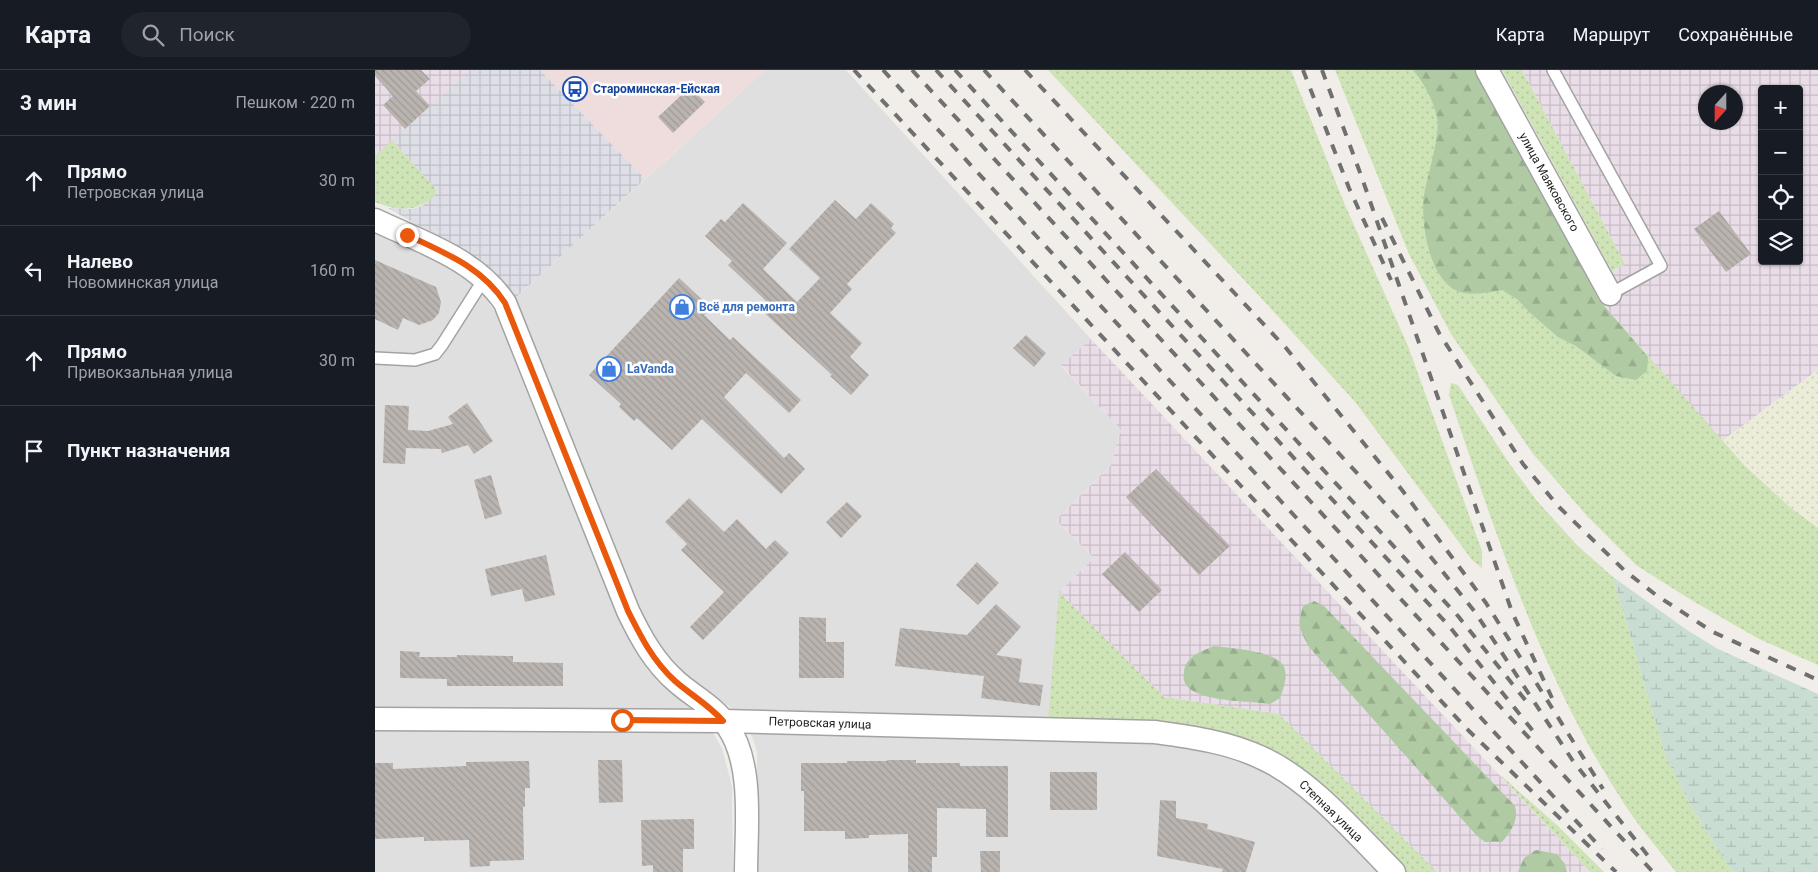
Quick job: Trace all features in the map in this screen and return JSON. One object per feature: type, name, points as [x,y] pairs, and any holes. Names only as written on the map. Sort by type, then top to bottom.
[{"type":"street","name":"улица Маяковского","points":[[1487,70],[1610,294]]},
{"type":"street","points":[[375,220],[454,257],[484,278],[498,292],[514,320],[624,602],[643,642],[663,670],[713,709],[729,729],[737,747],[744,772],[746,872]]},
{"type":"street","name":"Петровская улица","points":[[375,720],[723,721],[1155,732],[1211,741],[1262,757]]},
{"type":"street","name":"Степная улица","points":[[1262,757],[1293,775],[1312,791],[1394,872]]},
{"type":"lane","points":[[1553,70],[1661,266],[1610,294]]},
{"type":"lane","points":[[375,358],[415,360],[435,354],[484,278]]},
{"type":"shaded area","points":[[375,70],[470,70],[375,156]]},
{"type":"shaded area","points":[[470,70],[540,70],[645,179],[513,300],[496,273],[482,262],[388,208],[411,209],[422,206],[435,195],[436,189],[392,140]]},
{"type":"shaded area","points":[[540,70],[765,70],[645,179]]},
{"type":"shaded area","points":[[765,70],[846,70],[1091,339],[1061,366],[1121,430],[1111,465],[1056,520],[1094,558],[1059,592],[1145,724],[1322,788],[1406,872],[758,872],[757,752],[753,739],[748,729],[730,707],[689,681],[650,638],[513,300]]},
{"type":"shaded area","points":[[1522,70],[1818,70],[1818,370],[1722,441],[1599,300],[1590,282],[1625,264]]},
{"type":"shaded area","points":[[375,231],[447,265],[466,278],[485,297],[496,314],[631,644],[648,670],[694,712],[713,733],[722,748],[732,786],[733,872],[375,872]]},
{"type":"shaded area","points":[[1091,339],[1590,872],[1437,872],[1279,714],[1164,697],[1059,592],[1094,558],[1056,520],[1111,465],[1121,430],[1061,365]]},
{"type":"green space","points":[[1048,70],[1291,70],[1345,205],[1408,346],[1482,551],[1482,568],[1472,560],[1356,403],[1274,312]]},
{"type":"green space","points":[[1335,70],[1477,70],[1599,300],[1745,466],[1791,508],[1818,528],[1818,665],[1759,639],[1691,600],[1636,565],[1588,517],[1533,454],[1451,334],[1409,254]]},
{"type":"green space","points":[[1413,70],[1477,70],[1599,300],[1648,357],[1647,371],[1636,380],[1616,376],[1576,346],[1558,337],[1517,299],[1502,290],[1464,293],[1452,288],[1443,279],[1435,267],[1430,253],[1426,237],[1423,207],[1437,134],[1437,117],[1428,92]]},
{"type":"green space","points":[[1502,70],[1522,70],[1625,264],[1612,271]]},
{"type":"green space","points":[[392,140],[436,189],[435,195],[421,205],[407,209],[375,202],[375,156]]},
{"type":"green space","points":[[1818,370],[1818,528],[1791,508],[1745,466],[1722,441]]},
{"type":"green space","points":[[1451,383],[1458,385],[1509,463],[1537,501],[1577,545],[1613,577],[1666,757],[1692,808],[1726,863],[1734,872],[1676,872],[1629,811],[1594,754],[1568,705],[1523,604],[1449,395]]},
{"type":"green space","points":[[1613,577],[1687,630],[1718,649],[1818,694],[1818,872],[1734,872],[1726,863],[1692,808],[1666,757]]},
{"type":"green space","points":[[1059,592],[1164,697],[1279,714],[1437,872],[1406,872],[1322,788],[1280,758],[1048,721]]},
{"type":"green space","points":[[1314,601],[1324,606],[1515,806],[1515,821],[1502,842],[1485,842],[1477,836],[1309,647],[1302,632],[1300,618],[1303,606]]},
{"type":"green space","points":[[1214,646],[1253,651],[1273,657],[1280,662],[1284,667],[1285,683],[1280,698],[1270,704],[1218,699],[1195,692],[1188,687],[1184,680],[1187,662],[1195,655]]},
{"type":"green space","points":[[1497,772],[1558,826],[1604,872],[1590,872]]},
{"type":"green space","points":[[1536,850],[1557,854],[1565,864],[1567,872],[1518,872],[1524,858]]},
{"type":"building","points":[[375,70],[421,70],[430,79],[416,91],[430,106],[405,129],[383,105],[393,96],[375,76]]},
{"type":"building","points":[[690,87],[705,102],[673,133],[658,117]]},
{"type":"building","points":[[835,200],[856,219],[871,203],[894,224],[891,228],[896,233],[847,284],[852,289],[830,313],[862,343],[850,357],[869,375],[851,395],[759,308],[766,301],[728,265],[732,261],[705,236],[721,219],[725,222],[743,203],[787,243],[763,269],[797,302],[820,278],[789,249]]},
{"type":"building","points":[[1719,211],[1751,254],[1726,272],[1694,229]]},
{"type":"building","points":[[375,260],[436,287],[441,302],[439,313],[433,320],[419,325],[403,318],[398,330],[375,319]]},
{"type":"building","points":[[679,278],[711,308],[704,315],[730,340],[733,337],[801,400],[789,413],[746,373],[724,397],[784,458],[789,453],[805,469],[781,494],[702,419],[672,450],[637,418],[634,421],[619,407],[621,404],[589,375]]},
{"type":"building","points":[[1026,335],[1046,353],[1034,367],[1013,348]]},
{"type":"building","points":[[467,403],[493,441],[474,454],[468,445],[442,453],[441,449],[406,448],[405,464],[383,463],[385,405],[409,406],[408,430],[428,431],[453,424],[448,417]]},
{"type":"building","points":[[1156,469],[1230,546],[1199,575],[1126,497]]},
{"type":"building","points":[[491,475],[502,514],[485,519],[474,480]]},
{"type":"building","points":[[689,498],[724,532],[737,519],[766,549],[775,540],[789,553],[703,640],[690,627],[724,592],[681,550],[687,544],[665,522]]},
{"type":"building","points":[[847,502],[862,516],[841,538],[826,522]]},
{"type":"building","points":[[1125,552],[1162,590],[1139,612],[1102,574]]},
{"type":"building","points":[[546,555],[555,595],[525,602],[522,589],[491,596],[485,569]]},
{"type":"building","points":[[977,562],[999,583],[978,605],[956,585]]},
{"type":"building","points":[[996,604],[1021,627],[996,655],[1022,659],[1019,682],[1043,685],[1040,706],[981,698],[984,676],[895,666],[900,628],[967,635]]},
{"type":"building","points":[[799,617],[826,618],[826,642],[844,642],[844,678],[799,678]]},
{"type":"building","points":[[400,651],[420,652],[419,657],[457,657],[457,655],[513,656],[513,662],[563,663],[563,686],[447,686],[447,679],[400,678]]},
{"type":"building","points":[[598,760],[622,760],[623,802],[599,803]]},
{"type":"building","points":[[916,760],[916,763],[960,763],[960,766],[1008,766],[1008,837],[986,837],[986,809],[937,808],[937,857],[932,857],[932,872],[908,872],[908,834],[869,835],[869,838],[845,839],[845,831],[804,831],[804,791],[801,791],[801,763],[847,763],[847,761]]},
{"type":"building","points":[[529,761],[530,788],[525,788],[525,807],[523,807],[524,860],[490,861],[490,866],[470,867],[469,840],[424,841],[424,837],[375,839],[375,763],[393,763],[393,769],[466,766],[466,762]]},
{"type":"building","points":[[1050,772],[1097,772],[1097,810],[1050,810]]},
{"type":"building","points":[[1160,800],[1176,801],[1176,818],[1208,824],[1207,829],[1255,842],[1246,872],[1222,872],[1223,869],[1157,856]]},
{"type":"building","points":[[694,819],[694,849],[683,849],[683,872],[653,872],[653,865],[642,866],[641,820]]},
{"type":"building","points":[[980,851],[1000,851],[1000,872],[981,872]]},
{"type":"railway","points":[[854,70],[1469,731],[1616,872]]},
{"type":"railway","points":[[883,70],[1602,849]]},
{"type":"railway","points":[[912,70],[1653,872]]},
{"type":"railway","points":[[936,70],[1449,626],[1537,736]]},
{"type":"railway","points":[[955,70],[1458,616],[1530,706]]},
{"type":"railway","points":[[984,70],[1406,526],[1475,612],[1573,761],[1649,857]]},
{"type":"railway","points":[[1025,70],[1286,348],[1402,490],[1486,603],[1603,789]]},
{"type":"railway","points":[[1303,70],[1349,188],[1391,280]]},
{"type":"railway","points":[[1322,70],[1362,178],[1512,612],[1552,698]]},
{"type":"railway","points":[[1382,218],[1439,333],[1523,464],[1559,507],[1624,570],[1656,595],[1713,632],[1818,680]]},
{"type":"place","name":"Староминская-Ейская","points":[[575,89]]},
{"type":"place","name":"Всё для ремонта","points":[[682,307]]},
{"type":"place","name":"LaVanda","points":[[609,369]]},
{"type":"route","points":[[407,235],[468,265],[498,292],[514,320],[545,404],[628,611],[643,642],[663,670],[713,709],[723,721],[622,720]]}]
